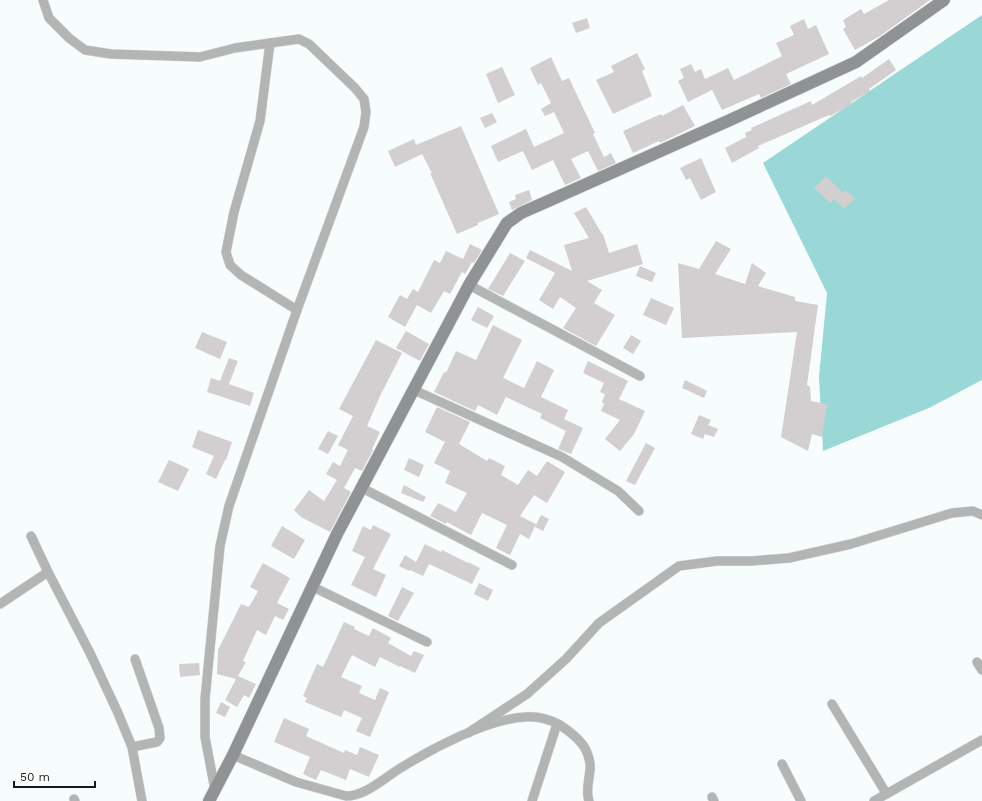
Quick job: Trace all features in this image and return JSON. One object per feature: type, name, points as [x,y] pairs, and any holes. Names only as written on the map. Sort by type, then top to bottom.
[{"type":"street","points":[[42,0],[48,18],[69,38],[85,50],[111,54],[200,57],[235,48],[299,39],[309,44],[364,99],[366,112],[364,127],[297,310],[229,506],[220,546],[205,699],[205,737],[215,790]]},
{"type":"street","points":[[209,801],[234,755],[337,534],[469,286],[507,223],[521,213],[856,62],[944,0]]},
{"type":"street","points":[[270,43],[260,121],[234,212],[226,252],[230,265],[241,275],[297,310]]},
{"type":"street","points":[[469,286],[640,376]]},
{"type":"street","points":[[414,390],[562,457],[618,491],[639,511]]},
{"type":"street","points":[[362,488],[512,565]]},
{"type":"street","points":[[468,733],[527,694],[566,659],[599,623],[679,566],[717,561],[751,561],[789,558],[851,544],[952,513],[973,511],[982,515]]},
{"type":"street","points":[[31,536],[90,653],[118,713],[132,748],[142,801]]},
{"type":"street","points":[[0,604],[48,572]]},
{"type":"street","points":[[313,586],[427,642]]},
{"type":"street","points":[[132,748],[158,742],[160,738],[159,728],[135,660]]},
{"type":"street","points":[[832,704],[886,793]]},
{"type":"street","points":[[234,755],[296,782],[346,796],[353,796],[368,789],[400,768],[435,748],[468,733],[498,722],[525,716],[548,719],[566,729],[576,737],[586,749],[591,766],[589,801]]},
{"type":"street","points":[[532,801],[557,724]]},
{"type":"street","points":[[874,801],[982,740]]},
{"type":"street","points":[[782,764],[801,801]]},
{"type":"shaded area","points":[[982,15],[982,380],[929,408],[823,451],[819,377],[827,293],[763,163]]},
{"type":"building","points":[[889,0],[930,0],[880,36],[855,50],[843,29],[846,27],[843,20],[861,9],[864,14]]},
{"type":"building","points":[[587,18],[590,28],[576,33],[572,23]]},
{"type":"building","points":[[804,19],[808,29],[816,25],[829,54],[786,74],[791,84],[761,98],[759,94],[722,110],[712,90],[688,102],[678,81],[684,78],[680,69],[691,64],[695,72],[701,69],[705,79],[728,68],[734,80],[782,56],[776,43],[794,35],[790,26]]},
{"type":"building","points":[[637,53],[645,69],[642,71],[652,96],[613,114],[596,80],[614,72],[611,66]]},
{"type":"building","points":[[551,57],[562,81],[569,78],[595,133],[593,134],[604,157],[611,153],[616,163],[598,171],[588,151],[571,159],[581,178],[565,185],[553,160],[532,170],[523,151],[498,162],[491,146],[526,129],[534,147],[564,133],[554,112],[545,116],[541,109],[551,103],[541,83],[538,85],[530,68]]},
{"type":"building","points":[[889,59],[896,70],[869,89],[870,91],[851,102],[852,104],[830,116],[829,115],[758,146],[759,148],[732,163],[725,148],[746,137],[745,133],[752,130],[751,128],[811,101],[812,105],[861,76],[862,78]]},
{"type":"building","points":[[502,67],[515,95],[498,103],[486,74]]},
{"type":"building","points":[[683,105],[695,126],[660,143],[659,141],[633,153],[623,131],[661,114],[662,116]]},
{"type":"building","points":[[492,113],[497,122],[485,128],[480,118]]},
{"type":"building","points":[[461,126],[499,214],[457,234],[430,173],[432,173],[422,154],[395,167],[388,151],[414,139],[416,145]]},
{"type":"building","points":[[701,158],[716,192],[701,200],[690,178],[686,180],[680,168]]},
{"type":"building","points":[[826,176],[843,193],[846,190],[855,198],[844,209],[834,199],[830,203],[814,188]]},
{"type":"building","points":[[529,190],[532,200],[512,210],[509,202],[516,199],[515,195]]},
{"type":"building","points":[[586,207],[603,234],[609,253],[637,244],[643,264],[587,281],[602,290],[594,303],[615,315],[596,346],[563,328],[576,308],[560,297],[553,309],[539,300],[555,273],[526,258],[530,250],[572,271],[564,245],[589,238],[574,213]]},
{"type":"building","points":[[716,241],[731,249],[715,274],[745,284],[752,263],[766,273],[758,286],[795,297],[795,301],[818,305],[807,385],[810,387],[811,401],[827,404],[822,437],[812,434],[808,451],[781,437],[797,332],[682,338],[678,263],[699,269]]},
{"type":"building","points":[[470,244],[482,250],[474,263],[472,262],[465,274],[462,272],[450,294],[444,291],[431,313],[417,305],[405,327],[388,317],[400,295],[407,299],[413,289],[418,292],[434,260],[440,263],[446,251],[463,259]]},
{"type":"building","points":[[510,253],[525,261],[503,296],[488,289]]},
{"type":"building","points":[[640,266],[656,273],[652,282],[636,276]]},
{"type":"building","points":[[651,298],[674,308],[666,325],[643,315]]},
{"type":"building","points":[[478,307],[494,316],[487,328],[471,320]]},
{"type":"building","points":[[493,325],[522,340],[503,378],[524,388],[537,361],[554,370],[541,397],[568,410],[564,419],[583,428],[571,454],[558,449],[566,431],[540,418],[542,414],[506,397],[497,415],[478,405],[475,411],[434,392],[444,372],[446,373],[456,351],[476,360]]},
{"type":"building","points":[[406,331],[429,344],[420,361],[396,348]]},
{"type":"building","points":[[202,332],[227,342],[220,359],[195,348]]},
{"type":"building","points":[[631,335],[641,341],[633,354],[623,348]]},
{"type":"building","points":[[376,340],[402,353],[380,396],[367,426],[380,432],[372,449],[373,450],[362,471],[355,468],[344,488],[351,492],[330,532],[301,517],[294,510],[309,490],[324,501],[337,480],[326,474],[333,462],[340,466],[348,450],[338,445],[353,416],[339,409]]},
{"type":"building","points":[[229,358],[238,361],[229,384],[254,393],[250,406],[207,392],[211,378],[220,381]]},
{"type":"building","points":[[588,361],[628,381],[619,399],[645,411],[634,434],[620,451],[605,439],[620,420],[601,411],[604,404],[602,402],[605,394],[600,392],[604,383],[583,373]]},
{"type":"building","points":[[685,380],[707,391],[704,398],[682,388]]},
{"type":"building","points":[[437,407],[470,422],[459,444],[487,461],[489,458],[505,466],[501,475],[518,485],[528,470],[537,476],[547,461],[565,472],[547,503],[534,495],[520,516],[536,524],[529,539],[520,534],[510,555],[496,548],[507,525],[482,513],[471,535],[447,522],[446,524],[430,516],[438,503],[456,512],[467,493],[445,483],[450,471],[434,463],[445,442],[425,432]]},
{"type":"building","points":[[699,415],[711,420],[708,425],[718,429],[714,437],[705,434],[703,439],[691,434]]},
{"type":"building","points":[[198,430],[232,442],[226,460],[216,479],[206,474],[214,456],[192,447]]},
{"type":"building","points":[[328,431],[338,436],[328,454],[318,449]]},
{"type":"building","points":[[646,443],[655,448],[635,485],[626,481]]},
{"type":"building","points":[[409,458],[424,465],[419,477],[404,470]]},
{"type":"building","points":[[169,460],[189,469],[178,491],[158,482]]},
{"type":"building","points":[[404,485],[426,497],[423,502],[401,493]]},
{"type":"building","points":[[541,515],[549,519],[543,531],[535,527]]},
{"type":"building","points":[[373,525],[391,534],[373,569],[386,575],[376,597],[351,585],[365,557],[352,551],[363,526],[371,530]]},
{"type":"building","points":[[282,526],[305,540],[294,559],[271,546]]},
{"type":"building","points":[[425,544],[441,552],[442,550],[480,568],[472,584],[429,564],[423,576],[399,566],[405,555],[416,562]]},
{"type":"building","points":[[263,563],[290,578],[277,603],[289,609],[283,620],[275,616],[266,635],[257,630],[243,661],[246,662],[238,676],[256,684],[249,698],[244,695],[237,707],[225,700],[236,679],[217,674],[218,650],[241,604],[249,607],[258,591],[250,587]]},
{"type":"building","points":[[479,583],[493,590],[488,601],[474,594]]},
{"type":"building","points":[[402,587],[414,593],[398,621],[388,616]]},
{"type":"building","points":[[344,622],[355,627],[354,629],[369,636],[373,628],[391,638],[388,643],[411,656],[414,651],[424,655],[415,673],[380,657],[375,667],[352,655],[341,677],[362,686],[359,693],[375,700],[380,688],[389,692],[370,737],[356,731],[362,718],[344,710],[341,717],[305,702],[307,698],[303,696],[317,664],[323,667]]},
{"type":"building","points":[[199,663],[200,675],[180,677],[179,664]]},
{"type":"building","points":[[221,702],[230,707],[225,717],[216,713]]},
{"type":"building","points":[[284,718],[309,729],[306,736],[344,753],[345,750],[357,755],[360,747],[379,755],[369,777],[350,769],[346,780],[321,770],[316,780],[303,774],[310,757],[274,742]]}]
